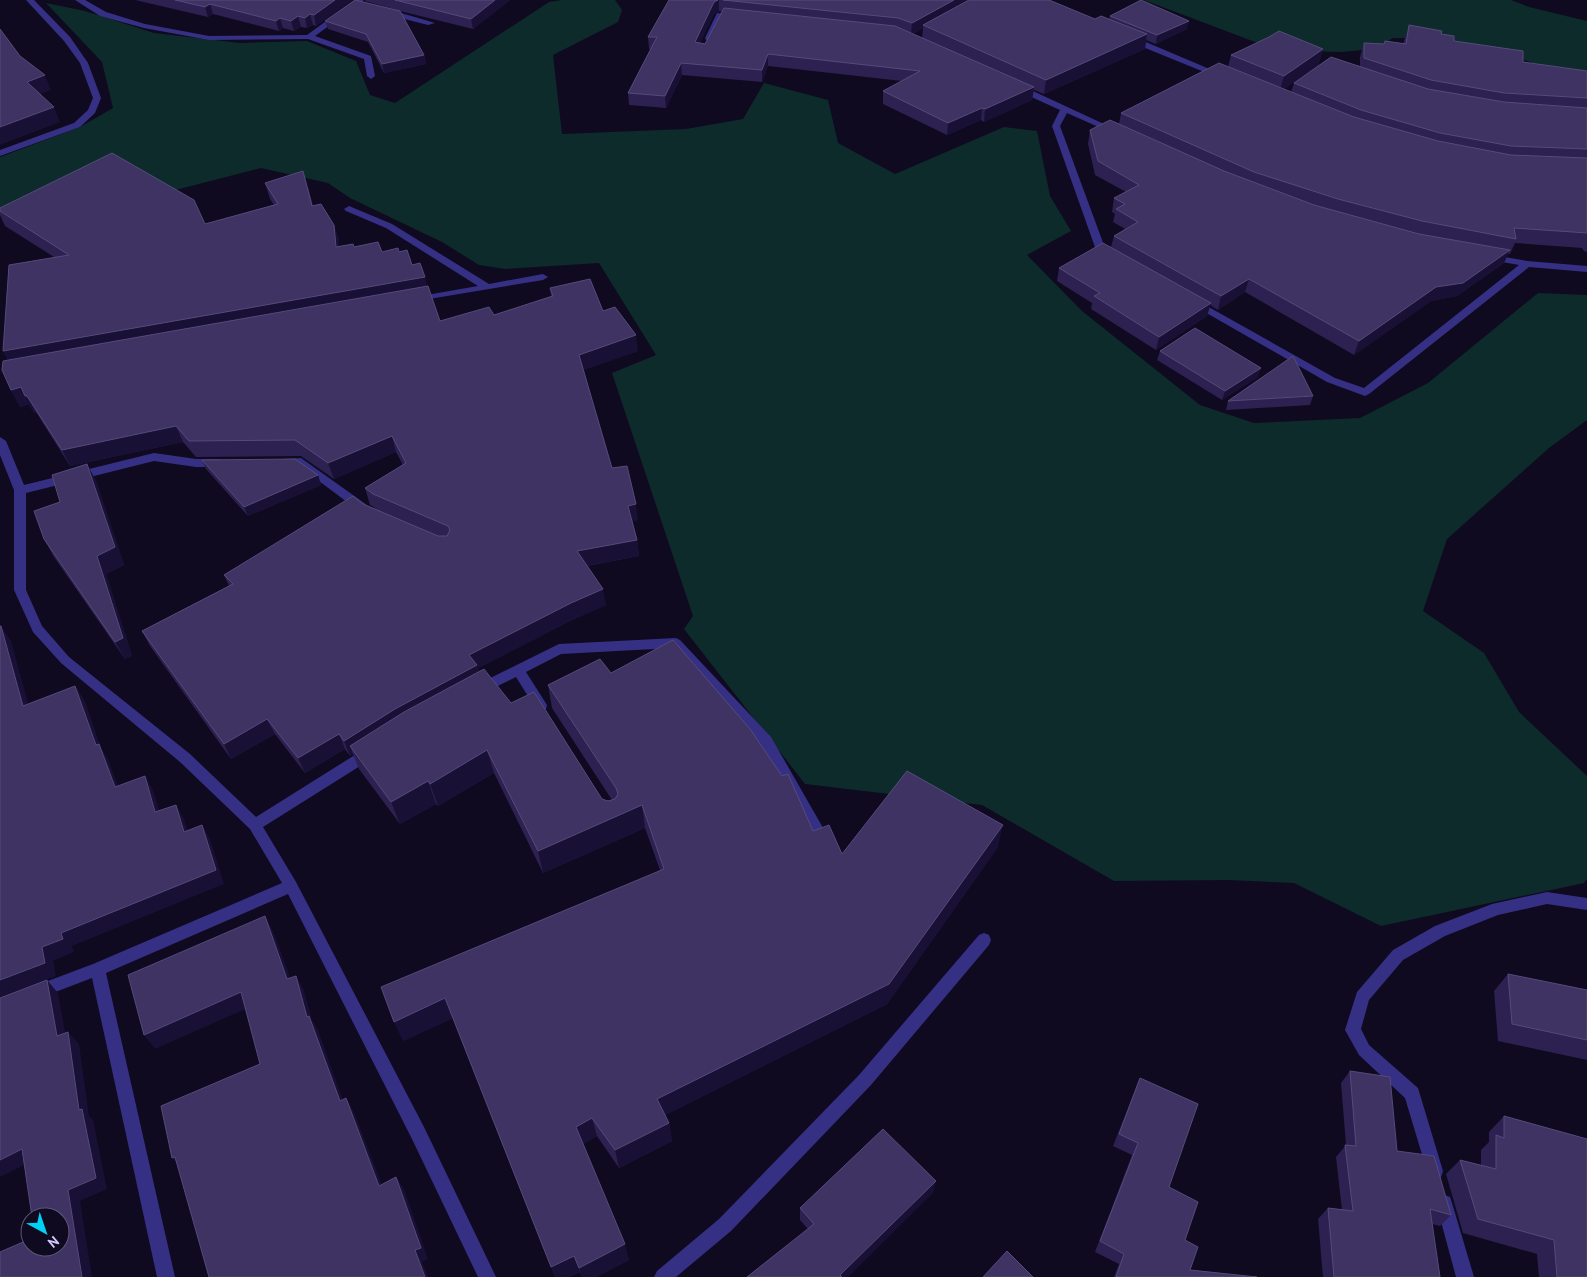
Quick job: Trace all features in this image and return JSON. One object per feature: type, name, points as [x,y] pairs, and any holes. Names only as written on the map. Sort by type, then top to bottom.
[{"type":"street","points":[[0,153],[77,125],[92,111],[97,98],[84,63],[67,39],[30,0]]},
{"type":"street","points":[[79,0],[103,14],[144,26],[209,38],[309,38],[368,58],[371,76]]},
{"type":"street","points":[[309,38],[360,3]]},
{"type":"street","points":[[375,8],[432,24]]},
{"type":"street","points":[[705,46],[720,15],[750,18]]},
{"type":"street","points":[[1125,37],[1234,81]]},
{"type":"street","points":[[1011,85],[1119,133]]},
{"type":"street","points":[[1065,109],[1056,126],[1101,250],[1118,260]]},
{"type":"street","points":[[349,209],[389,226],[487,287]]},
{"type":"street","points":[[1480,256],[1527,264],[1587,270]]},
{"type":"street","points":[[1186,298],[1331,380],[1365,392],[1527,264]]},
{"type":"street","points":[[399,303],[543,277]]},
{"type":"street","points":[[0,441],[20,490],[20,590],[37,629],[65,660],[185,758],[255,825],[291,886],[418,1134],[487,1277]]},
{"type":"street","points":[[20,490],[154,457],[196,463],[234,463]]},
{"type":"street","points":[[272,463],[301,462],[373,516]]},
{"type":"street","points":[[466,697],[559,649],[676,643],[766,741],[817,830]]},
{"type":"street","points":[[518,669],[550,718]]},
{"type":"street","points":[[255,825],[381,746]]},
{"type":"street","points":[[27,996],[98,969],[291,886]]},
{"type":"street","points":[[1465,1277],[1412,1093],[1364,1050],[1353,1030],[1362,997],[1398,955],[1440,931],[1497,909],[1547,898],[1587,904]]},
{"type":"street","points":[[663,1277],[725,1225],[866,1080],[984,940]]},
{"type":"street","points":[[98,969],[166,1277]]},
{"type":"green space","points":[[562,0],[615,0],[622,10],[618,22],[553,55],[562,134],[686,129],[743,119],[764,83],[828,100],[838,143],[895,174],[1004,127],[1037,131],[1050,196],[1071,231],[1027,255],[1082,311],[1200,405],[1254,423],[1360,418],[1428,383],[1538,293],[1587,295],[1587,420],[1549,448],[1447,539],[1423,611],[1484,653],[1519,712],[1587,776],[1587,879],[1584,883],[1381,926],[1294,883],[1229,880],[1114,881],[982,805],[805,784],[684,629],[693,616],[612,373],[656,355],[599,263],[505,269],[479,265],[442,242],[350,198],[328,183],[261,168],[164,193],[0,212],[0,157],[80,127],[113,108],[102,62],[46,3],[85,11],[154,33],[240,43],[307,41],[356,61],[370,95],[395,103],[549,2]]},
{"type":"green space","points":[[1144,0],[1511,0],[1529,7],[1587,21],[1587,81],[1521,59],[1435,38],[1393,38],[1374,49],[1341,52],[1301,51],[1255,42]]},
{"type":"building","points":[[175,0],[335,0],[314,15],[310,14],[305,18],[298,16],[291,21],[280,18],[276,21],[210,4],[205,7]]},
{"type":"building","points":[[355,0],[400,11],[424,55],[382,64],[366,34],[325,21]]},
{"type":"building","points":[[395,0],[495,0],[471,19]]},
{"type":"building","points":[[669,0],[718,0],[714,2],[695,42],[705,44],[724,8],[895,26],[1034,87],[948,123],[883,91],[920,71],[768,54],[762,70],[681,63],[665,96],[628,93],[657,37],[648,37]]},
{"type":"building","points":[[723,0],[954,0],[912,23],[898,18]]},
{"type":"building","points":[[969,0],[1049,0],[1095,19],[1101,16],[1147,34],[1046,80],[923,25]]},
{"type":"building","points":[[1141,0],[1189,21],[1157,35],[1110,16]]},
{"type":"building","points":[[1409,25],[1442,31],[1441,34],[1454,36],[1454,41],[1523,51],[1523,62],[1587,71],[1587,98],[1504,93],[1431,80],[1364,58],[1364,43],[1384,44],[1385,41],[1406,44]]},
{"type":"building","points":[[0,29],[20,56],[45,75],[27,82],[54,107],[0,127]]},
{"type":"building","points":[[1279,31],[1323,49],[1284,76],[1231,55],[1269,37]]},
{"type":"building","points":[[1331,57],[1428,89],[1504,102],[1587,108],[1587,149],[1511,146],[1440,133],[1361,110],[1294,83]]},
{"type":"building","points":[[1219,63],[1354,117],[1438,141],[1511,155],[1587,158],[1587,233],[1514,228],[1516,239],[1422,221],[1338,199],[1254,172],[1121,113]]},
{"type":"building","points":[[1110,120],[1224,171],[1314,205],[1419,234],[1510,250],[1463,283],[1436,287],[1359,341],[1249,279],[1221,296],[1114,236],[1138,222],[1116,209],[1125,204],[1114,198],[1139,185],[1098,161],[1090,130]]},
{"type":"building","points":[[112,153],[194,200],[205,224],[278,204],[265,183],[303,171],[312,206],[321,204],[334,225],[336,247],[353,244],[354,247],[378,242],[382,252],[398,248],[399,252],[407,250],[412,265],[420,263],[425,277],[3,351],[9,265],[69,255],[0,211],[0,208]]},
{"type":"building","points":[[1103,243],[1211,303],[1159,337],[1094,296],[1100,293],[1059,268]]},
{"type":"building","points":[[590,279],[603,311],[615,307],[636,335],[579,355],[612,468],[627,466],[636,504],[628,506],[637,540],[577,551],[603,589],[571,603],[469,655],[477,665],[395,709],[344,741],[339,734],[298,758],[267,719],[224,744],[142,631],[233,584],[224,575],[353,496],[363,504],[438,536],[447,536],[450,530],[448,526],[373,494],[365,488],[406,463],[392,436],[328,463],[295,440],[189,441],[176,426],[62,450],[27,396],[25,396],[21,387],[11,390],[2,370],[3,361],[428,286],[440,321],[489,307],[494,315],[553,296],[550,288]]},
{"type":"building","points":[[1195,328],[1261,368],[1225,391],[1160,351]]},
{"type":"building","points":[[1293,356],[1313,396],[1228,401]]},
{"type":"building","points":[[295,459],[318,475],[244,507],[202,460]]},
{"type":"building","points":[[87,464],[115,547],[97,556],[123,638],[115,642],[44,539],[34,511],[60,502],[52,475]]},
{"type":"building","points":[[0,626],[23,706],[75,686],[96,745],[99,744],[115,787],[145,776],[155,812],[176,805],[184,832],[202,825],[216,870],[61,933],[63,939],[42,947],[45,963],[0,980]]},
{"type":"building","points":[[673,640],[750,729],[782,776],[788,774],[813,831],[829,825],[842,854],[907,771],[1003,825],[889,984],[657,1099],[669,1123],[615,1150],[592,1118],[576,1127],[625,1244],[579,1268],[574,1256],[551,1267],[445,998],[394,1022],[381,987],[664,869],[642,805],[538,851],[487,750],[430,784],[428,781],[391,802],[350,746],[404,712],[484,669],[511,703],[534,692],[602,799],[608,801],[615,799],[618,794],[616,788],[548,685],[600,659],[611,673]]},
{"type":"building","points":[[265,916],[287,979],[296,976],[307,1017],[309,1016],[340,1101],[346,1098],[379,1186],[396,1177],[421,1248],[415,1250],[425,1277],[209,1277],[175,1157],[172,1158],[161,1106],[260,1064],[241,992],[144,1035],[128,975]]},
{"type":"building","points":[[1508,974],[1587,990],[1587,1040],[1512,1024]]},
{"type":"building","points":[[47,980],[57,1036],[68,1032],[79,1110],[82,1109],[96,1178],[68,1190],[82,1277],[0,1277],[0,1252],[20,1243],[20,1257],[70,1257],[70,1207],[31,1207],[22,1149],[0,1160],[0,998]]},
{"type":"building","points":[[1350,1071],[1390,1077],[1397,1151],[1434,1156],[1451,1215],[1430,1209],[1440,1277],[1334,1277],[1328,1208],[1353,1211],[1345,1145],[1356,1146]]},
{"type":"building","points":[[1140,1078],[1198,1104],[1169,1187],[1198,1202],[1185,1240],[1198,1247],[1190,1270],[1257,1277],[1116,1277],[1124,1254],[1100,1241],[1138,1143],[1119,1134]]},
{"type":"building","points":[[1504,1116],[1587,1139],[1587,1277],[1557,1277],[1554,1240],[1478,1219],[1460,1160],[1496,1169],[1496,1135],[1504,1138]]},
{"type":"building","points":[[883,1129],[936,1181],[840,1275],[842,1277],[747,1277],[814,1224],[800,1208]]},
{"type":"building","points":[[1007,1251],[1033,1277],[983,1277]]}]
